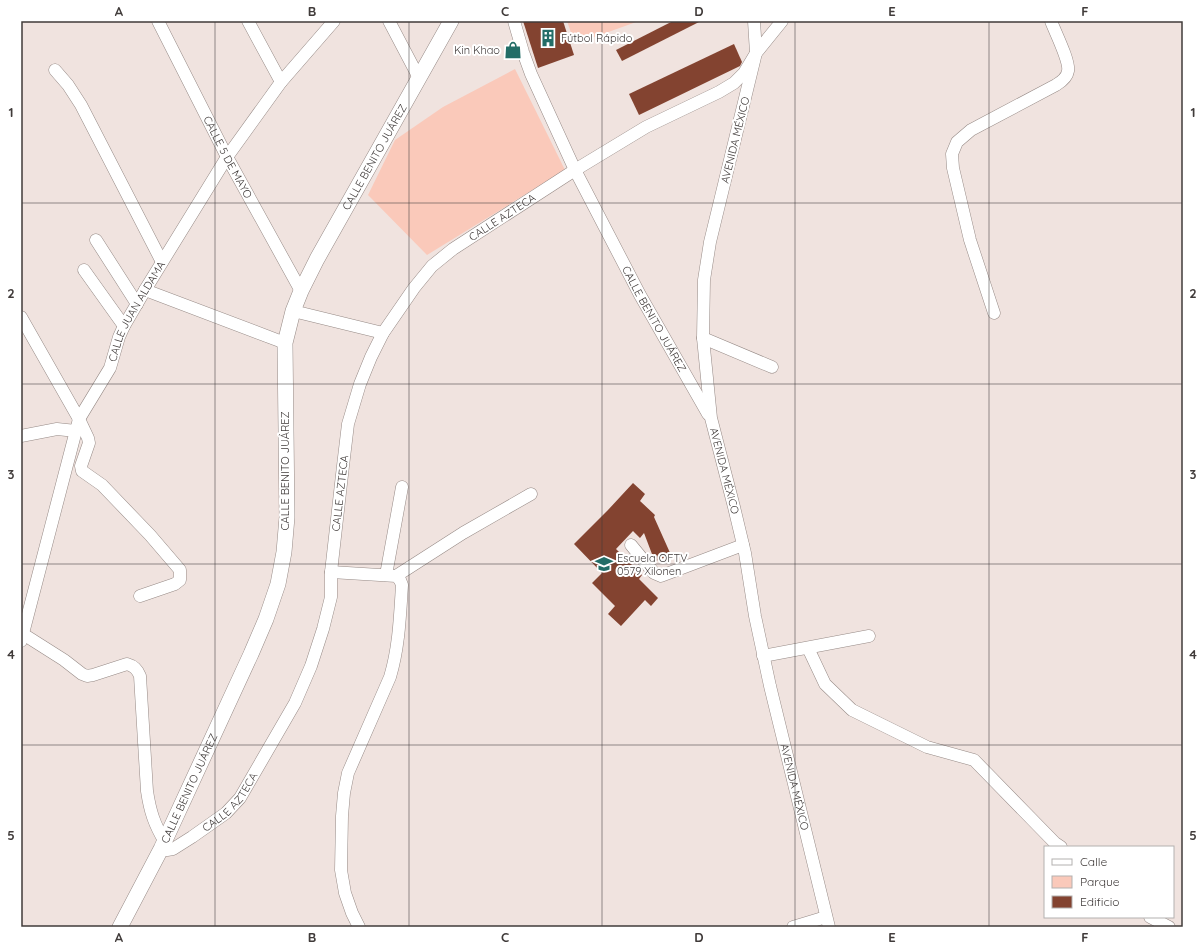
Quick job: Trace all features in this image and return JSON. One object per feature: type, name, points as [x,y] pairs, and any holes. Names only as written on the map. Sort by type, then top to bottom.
[{"type":"main road","name":"CALLE BENITO JUÁREZ","points":[[120,927],[163,845],[251,654],[266,619],[278,584],[284,552],[287,517],[285,343],[301,291],[317,258],[451,21]]},
{"type":"street","name":"CALLE 5 DE MAYO","points":[[158,21],[227,157],[301,291]]},
{"type":"street","points":[[248,21],[281,82]]},
{"type":"street","name":"CALLE JUAN ALDAMA","points":[[22,637],[79,419],[110,368],[119,337],[124,326],[144,290],[227,157],[323,26],[334,21]]},
{"type":"street","points":[[389,21],[419,78]]},
{"type":"street","name":"CALLE BENITO JUÁREZ","points":[[514,21],[531,74],[575,170],[640,295],[711,418]]},
{"type":"street","name":"AVENIDA MÉXICO","points":[[754,21],[756,52],[710,242],[704,280],[703,338],[711,418],[743,546],[763,656],[827,922]]},
{"type":"street","name":"CALLE AZTECA","points":[[163,845],[167,850],[173,849],[192,838],[226,813],[240,798],[295,703],[311,666],[332,597],[331,572],[348,424],[360,384],[371,357],[383,333],[414,288],[432,266],[453,249],[575,170],[646,127],[719,92],[734,83],[744,73],[756,52],[782,21]]},
{"type":"street","points":[[994,313],[970,240],[952,168],[952,154],[957,142],[971,130],[1056,85],[1064,79],[1068,72],[1068,63],[1051,21]]},
{"type":"street","points":[[56,70],[81,105],[162,262]]},
{"type":"street","points":[[96,240],[137,304]]},
{"type":"street","points":[[84,270],[124,326]]},
{"type":"street","points":[[144,290],[285,343]]},
{"type":"street","points":[[294,311],[383,333]]},
{"type":"street","points":[[21,317],[79,419],[88,438],[89,443],[81,466],[82,471],[102,484],[150,535],[180,570],[180,580],[175,584],[140,596]]},
{"type":"street","points":[[703,338],[772,367]]},
{"type":"street","points":[[21,436],[57,429],[76,431]]},
{"type":"street","points":[[391,575],[402,487]]},
{"type":"street","points":[[391,575],[531,494]]},
{"type":"street","points":[[631,545],[654,573],[661,576],[743,546]]},
{"type":"street","points":[[331,572],[391,575],[400,580],[402,585],[398,646],[395,662],[390,677],[348,773],[344,793],[341,870],[345,893],[359,927]]},
{"type":"street","points":[[763,656],[869,636]]},
{"type":"street","points":[[22,637],[64,660],[82,674],[87,676],[127,664],[133,665],[137,669],[140,676],[147,790],[153,820],[163,845]]},
{"type":"street","points":[[808,648],[825,684],[852,710],[927,747],[974,760],[1060,846]]},
{"type":"street","points":[[1152,918],[1169,927]]},
{"type":"street","points":[[793,927],[827,922]]},
{"type":"green space","points":[[567,21],[639,21],[575,44]]},
{"type":"green space","points":[[515,69],[565,170],[427,255],[368,195],[395,140],[443,107]]},
{"type":"building","name":"Fútbol Rápido","points":[[523,21],[563,21],[574,55],[538,68]]},
{"type":"building","points":[[673,21],[701,21],[622,61],[616,50]]},
{"type":"building","points":[[734,44],[742,62],[740,66],[639,115],[629,94]]},
{"type":"building","points":[[633,483],[645,494],[640,501],[655,515],[654,517],[671,555],[655,562],[644,533],[640,538],[633,531],[616,549],[642,575],[639,579],[658,598],[651,606],[645,600],[621,626],[608,614],[615,606],[592,583],[602,573],[574,544]]},
{"type":"place","name":"Fútbol Rápido","points":[[548,38]]},
{"type":"place","name":"Kin Khao","points":[[513,50]]},
{"type":"place","name":"Escuela OFTV 0579 Xilonen","points":[[604,564]]}]
